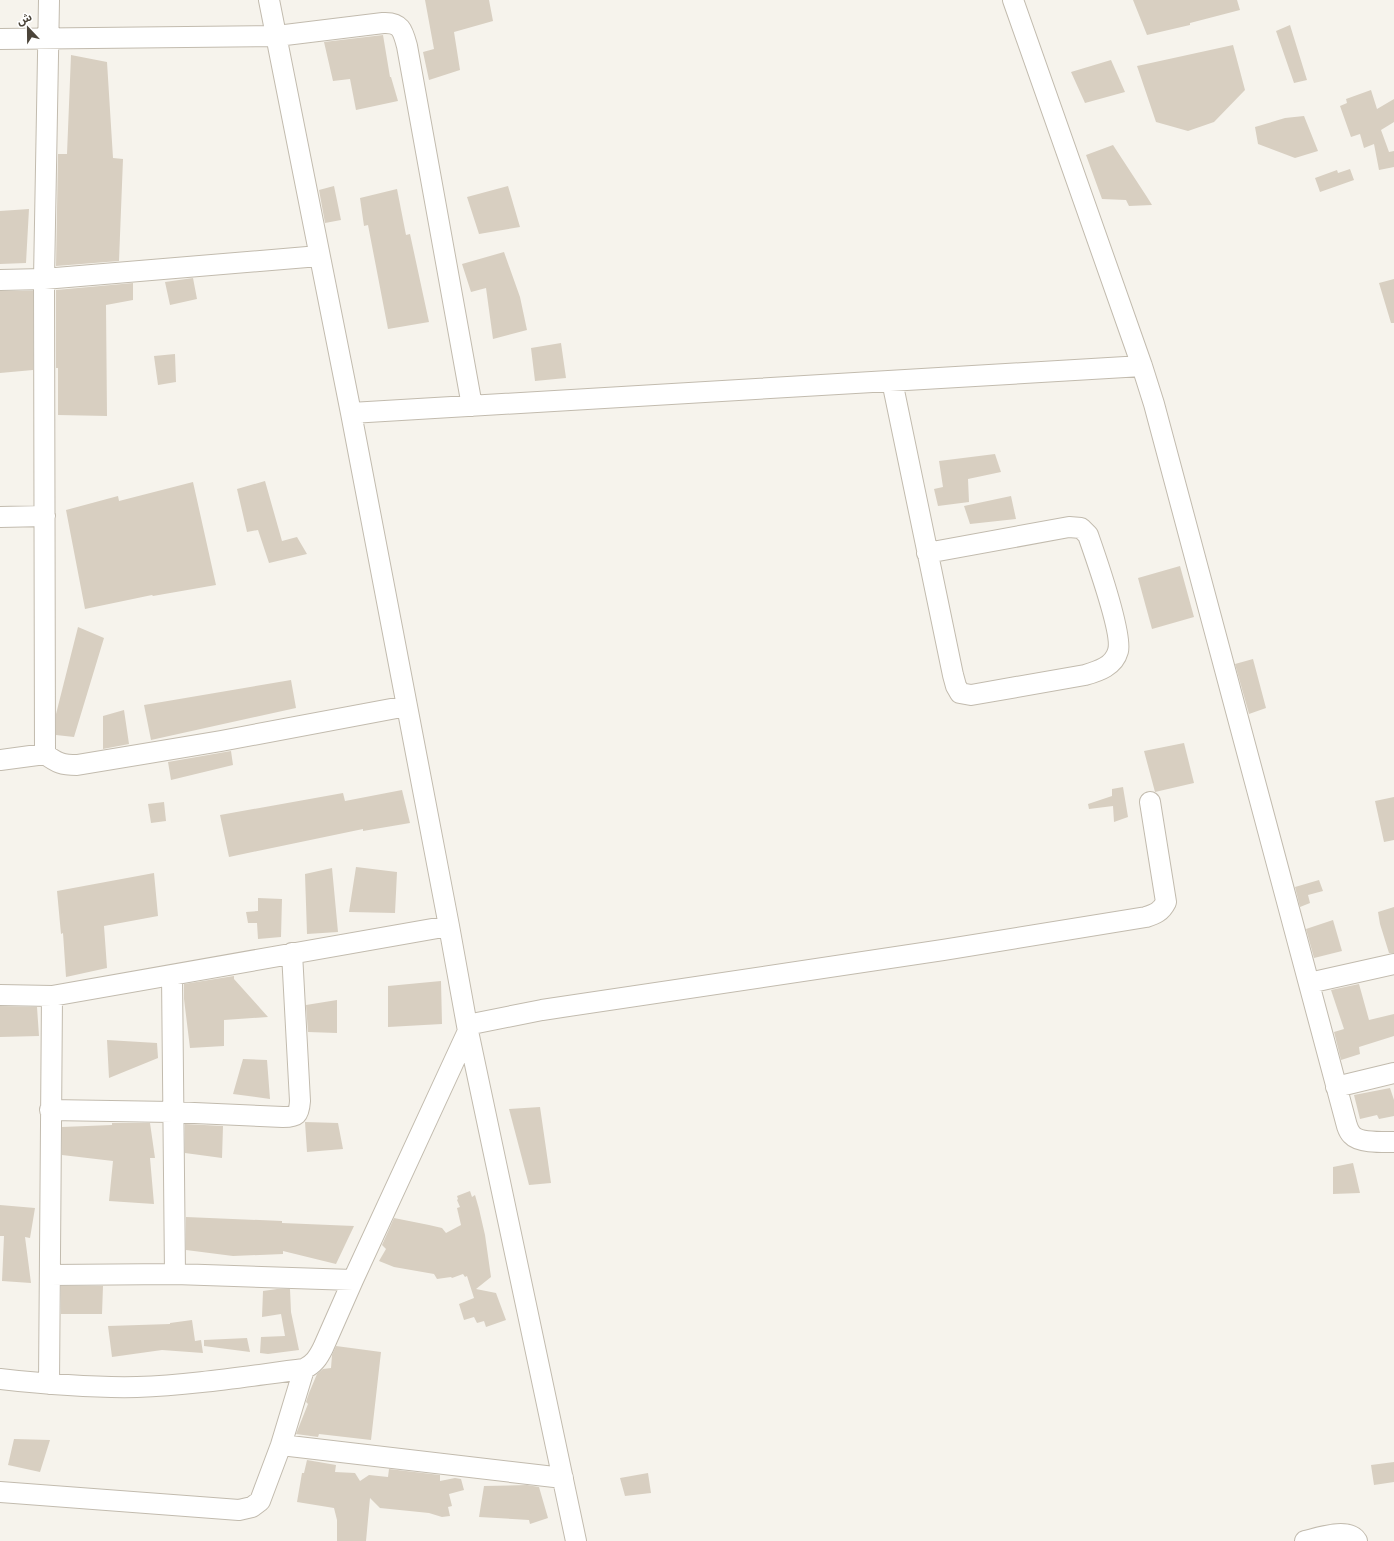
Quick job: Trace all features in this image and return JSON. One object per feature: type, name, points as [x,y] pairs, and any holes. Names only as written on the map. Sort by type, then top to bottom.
[{"type":"street","points":[[45,754],[44,279],[49,0]]},
{"type":"street","points":[[269,0],[351,413],[449,926],[467,1028],[576,1541]]},
{"type":"street","points":[[1013,0],[1154,404],[1347,1126],[1353,1137],[1366,1141],[1394,1142]]},
{"type":"street","points":[[0,39],[277,36],[390,23],[399,26],[407,46],[472,406]]},
{"type":"street","points":[[0,280],[44,279],[319,256]]},
{"type":"street","points":[[351,413],[1142,366]]},
{"type":"street","points":[[892,381],[927,553],[953,675],[960,693],[971,695],[1085,675],[1102,670],[1114,660],[1119,650],[1118,630],[1088,535],[1081,528],[1069,527],[927,553]]},
{"type":"street","points":[[0,517],[45,516]]},
{"type":"street","points":[[0,760],[45,754],[56,762],[64,765],[77,765],[222,741],[407,706]]},
{"type":"street","points":[[467,1028],[542,1010],[928,952],[1146,917],[1163,909],[1166,902],[1150,802]]},
{"type":"street","points":[[0,995],[52,996],[449,926]]},
{"type":"street","points":[[50,1110],[172,1112],[282,1117],[292,1117],[297,1114],[300,1101],[292,953]]},
{"type":"street","points":[[1309,982],[1394,964]]},
{"type":"street","points":[[172,975],[172,1112],[175,1274]]},
{"type":"street","points":[[49,1384],[52,996]]},
{"type":"street","points":[[0,1379],[49,1384],[137,1387],[219,1380],[304,1369],[311,1365],[318,1359],[467,1028]]},
{"type":"street","points":[[1336,1087],[1394,1073]]},
{"type":"street","points":[[50,1275],[175,1274],[353,1280]]},
{"type":"street","points":[[0,1492],[239,1510],[252,1507],[260,1501],[281,1445],[304,1369]]},
{"type":"street","points":[[281,1445],[563,1478]]},
{"type":"street","points":[[1304,1541],[1340,1534],[1349,1535],[1357,1541]]},
{"type":"building","points":[[425,0],[489,0],[493,21],[454,32],[460,70],[429,80],[423,52],[434,49]]},
{"type":"building","points":[[1133,0],[1237,0],[1240,10],[1190,23],[1190,25],[1147,35]]},
{"type":"building","points":[[1290,25],[1307,80],[1294,83],[1276,31]]},
{"type":"building","points":[[383,35],[390,77],[398,101],[356,110],[350,79],[333,81],[324,42]]},
{"type":"building","points":[[1233,45],[1245,90],[1214,122],[1188,131],[1156,122],[1137,66]]},
{"type":"building","points":[[71,55],[107,62],[113,158],[123,159],[119,261],[56,266],[58,154],[67,154]]},
{"type":"building","points":[[1111,60],[1125,92],[1085,103],[1071,72]]},
{"type":"building","points":[[1371,90],[1377,109],[1394,99],[1394,122],[1381,130],[1389,152],[1394,151],[1394,167],[1379,170],[1374,144],[1364,148],[1360,134],[1351,137],[1340,106],[1347,103],[1346,99]]},
{"type":"building","points":[[1304,116],[1318,151],[1295,158],[1258,144],[1255,127],[1285,118]]},
{"type":"building","points":[[1113,145],[1152,205],[1129,206],[1126,200],[1102,199],[1086,155]]},
{"type":"building","points":[[1350,169],[1354,180],[1320,192],[1315,178],[1337,170],[1338,173]]},
{"type":"building","points":[[334,186],[341,220],[325,223],[319,190]]},
{"type":"building","points":[[508,186],[520,227],[479,234],[467,197]]},
{"type":"building","points":[[397,189],[406,235],[410,234],[429,322],[388,329],[368,225],[364,226],[360,198]]},
{"type":"building","points":[[29,209],[26,263],[0,264],[0,211]]},
{"type":"building","points":[[504,252],[520,297],[527,330],[493,339],[486,288],[471,292],[462,264]]},
{"type":"building","points":[[193,278],[197,299],[170,305],[165,282]]},
{"type":"building","points":[[1394,279],[1394,323],[1391,323],[1379,283]]},
{"type":"building","points":[[133,283],[133,300],[106,305],[107,416],[58,415],[58,368],[56,368],[56,290]]},
{"type":"building","points":[[0,291],[33,291],[33,370],[0,373]]},
{"type":"building","points":[[561,343],[566,378],[535,381],[531,348]]},
{"type":"building","points":[[175,354],[176,382],[158,385],[154,356]]},
{"type":"building","points":[[995,454],[1001,472],[968,479],[969,502],[938,506],[934,489],[943,487],[939,461]]},
{"type":"building","points":[[265,481],[282,541],[297,537],[307,554],[269,563],[258,530],[247,532],[237,489]]},
{"type":"building","points":[[193,482],[216,585],[152,595],[85,609],[66,510],[118,496],[119,501]]},
{"type":"building","points":[[1011,496],[1016,519],[970,524],[964,506]]},
{"type":"building","points":[[1180,566],[1194,617],[1152,629],[1138,578]]},
{"type":"building","points":[[78,627],[104,638],[74,737],[56,735],[56,714]]},
{"type":"building","points":[[1253,659],[1266,708],[1249,714],[1235,664]]},
{"type":"building","points":[[291,680],[296,708],[151,740],[144,705]]},
{"type":"building","points":[[124,710],[129,744],[103,749],[103,716]]},
{"type":"building","points":[[1184,743],[1194,783],[1155,792],[1144,751]]},
{"type":"building","points":[[231,751],[233,765],[171,780],[168,762]]},
{"type":"building","points":[[1123,787],[1128,817],[1114,822],[1113,806],[1089,809],[1088,804],[1112,796],[1112,789]]},
{"type":"building","points":[[402,790],[410,823],[363,831],[363,829],[229,857],[220,815],[343,793],[345,801]]},
{"type":"building","points":[[1394,797],[1394,840],[1384,842],[1375,801]]},
{"type":"building","points":[[164,802],[166,821],[151,823],[148,804]]},
{"type":"building","points":[[356,867],[397,872],[395,913],[349,912]]},
{"type":"building","points":[[332,868],[338,932],[307,934],[305,874]]},
{"type":"building","points":[[154,873],[158,916],[104,926],[107,968],[66,977],[63,933],[61,934],[57,891]]},
{"type":"building","points":[[1319,880],[1323,891],[1308,895],[1310,903],[1300,907],[1295,887]]},
{"type":"building","points":[[258,898],[282,899],[281,937],[258,939],[257,923],[248,923],[246,912],[258,911]]},
{"type":"building","points":[[1394,907],[1394,953],[1389,953],[1378,912]]},
{"type":"building","points":[[1333,920],[1342,951],[1314,958],[1306,929]]},
{"type":"building","points":[[234,976],[234,979],[268,1017],[224,1020],[224,1046],[190,1048],[184,999],[184,984]]},
{"type":"building","points":[[441,981],[442,1024],[388,1027],[388,986]]},
{"type":"building","points":[[1359,984],[1369,1020],[1394,1014],[1394,1036],[1359,1047],[1360,1054],[1341,1060],[1334,1032],[1344,1029],[1331,990]]},
{"type":"building","points":[[337,1000],[337,1033],[308,1032],[306,1005]]},
{"type":"building","points":[[0,1006],[37,1007],[39,1036],[0,1037]]},
{"type":"building","points":[[107,1040],[157,1043],[158,1058],[109,1078]]},
{"type":"building","points":[[243,1059],[267,1060],[270,1099],[233,1094]]},
{"type":"building","points":[[1390,1088],[1394,1100],[1394,1116],[1379,1119],[1377,1115],[1360,1119],[1354,1095]]},
{"type":"building","points":[[540,1107],[551,1183],[529,1185],[509,1109]]},
{"type":"building","points":[[305,1122],[338,1123],[343,1149],[307,1152]]},
{"type":"building","points":[[112,1123],[150,1123],[155,1158],[150,1158],[154,1204],[109,1201],[113,1161],[62,1155],[62,1127],[112,1125]]},
{"type":"building","points":[[185,1124],[223,1126],[222,1158],[185,1153]]},
{"type":"building","points":[[1353,1163],[1360,1193],[1333,1194],[1333,1167]]},
{"type":"building","points":[[470,1191],[472,1197],[475,1195],[479,1209],[485,1235],[491,1277],[476,1289],[496,1293],[506,1320],[486,1327],[484,1321],[477,1323],[474,1317],[464,1320],[459,1304],[474,1298],[467,1276],[465,1277],[463,1274],[452,1278],[437,1279],[434,1274],[394,1267],[379,1261],[386,1249],[382,1245],[394,1218],[442,1228],[446,1233],[461,1225],[457,1208],[460,1207],[457,1196]]},
{"type":"building","points":[[0,1205],[35,1208],[30,1238],[25,1237],[31,1283],[2,1281],[4,1236],[0,1236]]},
{"type":"building","points":[[186,1217],[354,1226],[336,1264],[283,1251],[283,1254],[233,1256],[186,1250]]},
{"type":"building","points":[[61,1286],[103,1286],[102,1314],[61,1314]]},
{"type":"building","points":[[290,1289],[291,1312],[299,1350],[268,1354],[260,1353],[261,1337],[285,1336],[281,1314],[262,1317],[263,1291]]},
{"type":"building","points":[[192,1320],[195,1341],[201,1340],[203,1353],[162,1350],[112,1357],[108,1326],[170,1324]]},
{"type":"building","points":[[247,1338],[250,1352],[204,1346],[204,1340]]},
{"type":"building","points":[[336,1346],[381,1352],[371,1440],[319,1434],[318,1437],[296,1434],[308,1404],[306,1402],[317,1374],[323,1369],[331,1368],[332,1355]]},
{"type":"building","points":[[14,1439],[50,1440],[40,1472],[8,1465]]},
{"type":"building","points":[[307,1460],[336,1465],[335,1472],[355,1473],[360,1481],[369,1475],[388,1477],[389,1469],[440,1475],[440,1481],[455,1478],[461,1479],[464,1490],[449,1494],[452,1506],[448,1507],[450,1516],[442,1517],[429,1513],[380,1508],[370,1498],[366,1541],[337,1541],[337,1520],[334,1508],[297,1502],[302,1473],[304,1473]]},
{"type":"building","points":[[1394,1462],[1394,1482],[1374,1485],[1371,1465]]},
{"type":"building","points":[[648,1473],[651,1493],[625,1496],[620,1478]]},
{"type":"building","points":[[527,1485],[539,1487],[548,1518],[530,1524],[529,1520],[479,1517],[484,1486]]}]
